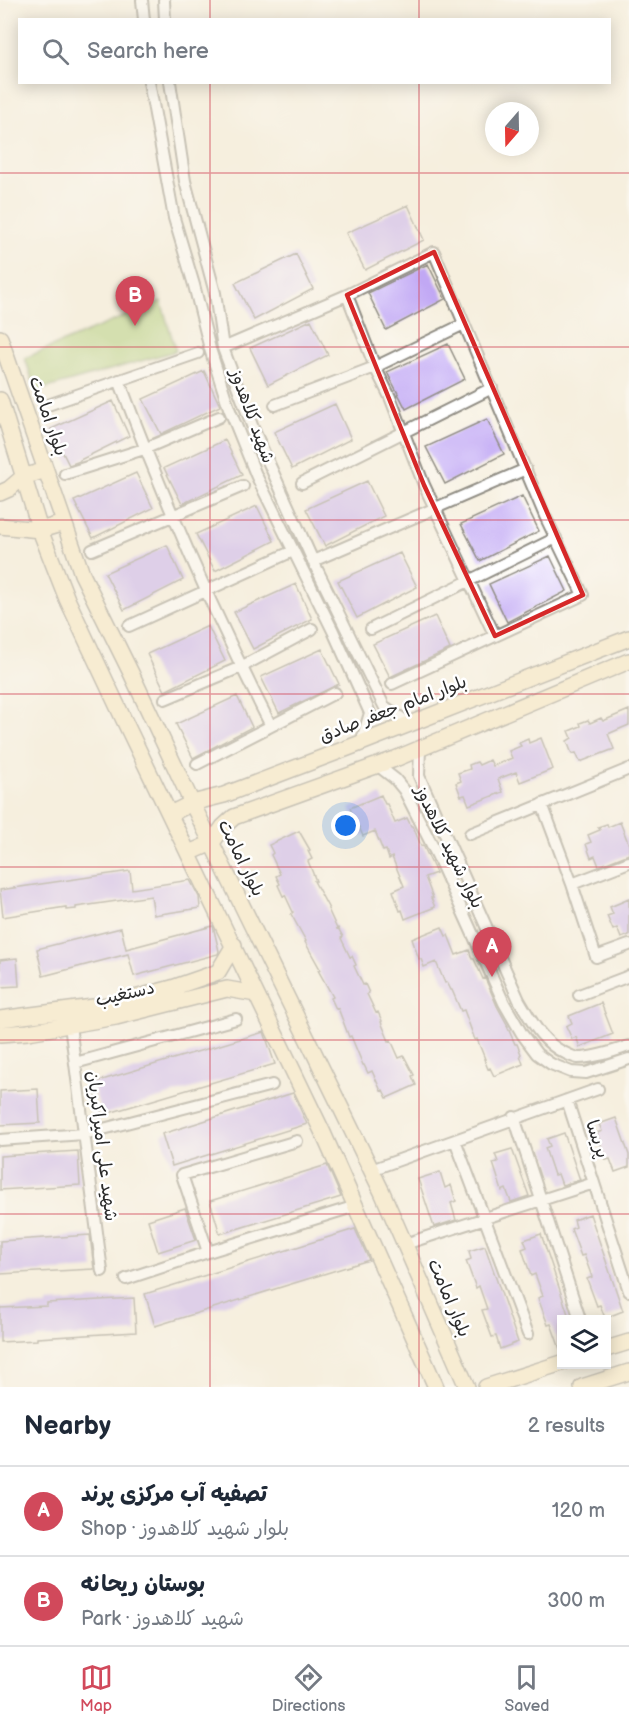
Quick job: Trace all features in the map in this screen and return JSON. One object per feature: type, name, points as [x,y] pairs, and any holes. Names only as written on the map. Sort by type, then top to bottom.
[{"type":"street","points":[[142,0],[144,18]]},
{"type":"street","points":[[164,0],[165,18]]},
{"type":"street","name":"شهید کلاهدوز","points":[[149,84],[174,218],[210,350],[229,408],[256,475],[333,631],[370,713]]},
{"type":"street","name":"شهید کلاهدوز","points":[[170,84],[185,181],[212,280],[224,348],[253,428],[313,561],[384,706],[410,724]]},
{"type":"street","points":[[224,348],[347,295],[434,252],[526,469],[583,595],[392,684]]},
{"type":"street","points":[[194,285],[212,280]]},
{"type":"street","points":[[347,295],[424,485],[495,636]]},
{"type":"street","points":[[275,405],[375,367],[464,324]]},
{"type":"street","name":"بلوار امامت","points":[[0,338],[82,574],[371,1170],[467,1387]]},
{"type":"street","points":[[45,406],[198,353]]},
{"type":"street","points":[[119,380],[172,517],[241,668],[271,726]]},
{"type":"street","points":[[302,483],[492,388]]},
{"type":"street","points":[[0,400],[40,530],[67,599],[323,1133],[436,1387]]},
{"type":"street","points":[[65,474],[144,448],[219,417]]},
{"type":"street","points":[[313,561],[526,469]]},
{"type":"street","points":[[0,493],[9,489],[23,477],[46,470]]},
{"type":"street","points":[[93,550],[243,486]]},
{"type":"street","points":[[0,526],[40,530],[64,523]]},
{"type":"street","points":[[371,629],[556,538]]},
{"type":"street","points":[[129,626],[293,551]]},
{"type":"street","points":[[333,631],[344,625]]},
{"type":"street","points":[[165,699],[241,668],[312,629]]},
{"type":"street","name":"بلوار امام جعفر صادق","points":[[170,814],[192,803],[224,795],[629,638]]},
{"type":"street","points":[[189,853],[212,843],[223,827],[234,817],[420,749],[629,662]]},
{"type":"street","points":[[197,764],[335,693]]},
{"type":"street","points":[[361,743],[370,713],[380,714],[384,706]]},
{"type":"street","name":"بلوار شهید کلاهدوز","points":[[420,749],[419,776],[519,1000],[536,1028],[544,1039],[559,1051],[576,1058],[603,1055],[629,1046]]},
{"type":"street","name":"بلوار شهید کلاهدوز","points":[[377,765],[395,779],[404,790],[437,855],[504,1003],[537,1054],[551,1064],[571,1072],[586,1073],[629,1059]]},
{"type":"street","points":[[470,834],[629,769]]},
{"type":"street","points":[[224,795],[221,799],[221,807],[224,812],[234,817]]},
{"type":"street","points":[[542,804],[596,957],[629,945]]},
{"type":"street","points":[[572,884],[629,862]]},
{"type":"street","points":[[227,989],[230,979],[227,975],[218,972],[234,945]]},
{"type":"street","name":"دستغیب","points":[[0,1019],[109,1005],[172,988],[218,972]]},
{"type":"street","points":[[579,994],[629,976]]},
{"type":"street","name":"دستغیب","points":[[0,1034],[28,1032],[116,1017],[227,989],[256,994]]},
{"type":"street","points":[[75,1063],[236,1019]]},
{"type":"street","name":"شهید علی امیراکبریان","points":[[70,1025],[102,1271]]},
{"type":"street","points":[[0,1140],[84,1134],[272,1085]]},
{"type":"street","points":[[371,1170],[598,1089]]},
{"type":"street","name":"پریسا","points":[[567,1100],[629,1291]]},
{"type":"street","points":[[514,1118],[579,1315]]},
{"type":"street","points":[[455,1140],[528,1334]]},
{"type":"street","points":[[208,1252],[182,1175],[297,1141]]},
{"type":"street","points":[[405,1244],[594,1184]]},
{"type":"street","points":[[126,1279],[356,1206]]},
{"type":"street","points":[[611,1347],[629,1342]]},
{"type":"street","points":[[486,1387],[557,1364]]},
{"type":"street","points":[[582,1387],[629,1372]]},
{"type":"highlighted area","points":[[434,252],[583,595],[495,636],[424,485],[347,295]]},
{"type":"green space","points":[[161,301],[176,351],[36,391],[25,358]]},
{"type":"building","points":[[408,205],[424,240],[365,270],[346,233]]},
{"type":"building","points":[[296,254],[313,289],[254,320],[235,283]]},
{"type":"building","points":[[428,264],[445,299],[386,330],[368,293]]},
{"type":"building","points":[[311,320],[328,355],[268,385],[250,348]]},
{"type":"building","points":[[448,344],[465,379],[406,409],[387,372]]},
{"type":"building","points":[[204,371],[220,406],[161,434],[143,399]]},
{"type":"building","points":[[113,401],[129,436],[69,465],[51,429]]},
{"type":"building","points":[[335,404],[351,439],[292,469],[274,432]]},
{"type":"building","points":[[487,419],[504,454],[445,484],[426,447]]},
{"type":"building","points":[[225,440],[242,475],[182,504],[164,468]]},
{"type":"building","points":[[136,473],[153,508],[93,538],[74,501]]},
{"type":"building","points":[[367,481],[384,516],[325,546],[306,509]]},
{"type":"building","points":[[522,496],[539,531],[480,561],[461,524]]},
{"type":"building","points":[[257,506],[274,541],[215,571],[196,534]]},
{"type":"building","points":[[167,545],[183,580],[124,610],[105,573]]},
{"type":"building","points":[[400,553],[417,587],[357,618],[338,581]]},
{"type":"building","points":[[550,556],[567,591],[507,622],[489,584]]},
{"type":"building","points":[[296,584],[312,619],[253,649],[234,612]]},
{"type":"building","points":[[435,616],[450,649],[390,677],[373,644]]},
{"type":"building","points":[[208,626],[225,661],[165,691],[147,654]]},
{"type":"building","points":[[322,649],[339,684],[279,713],[261,677]]},
{"type":"building","points":[[237,696],[252,727],[193,758],[176,724]]},
{"type":"building","points":[[629,710],[629,725],[608,734],[614,749],[580,762],[576,753],[572,754],[567,741],[572,738],[569,731],[588,720],[590,723],[601,718],[603,721]]},
{"type":"building","points":[[541,738],[553,769],[520,782],[516,772],[498,779],[503,792],[469,805],[465,795],[461,796],[456,783],[461,781],[458,773],[470,769],[469,765],[477,762],[479,765],[490,760],[493,766],[512,758],[509,751],[521,746],[519,743],[528,739],[529,743]]},
{"type":"building","points":[[381,795],[395,823],[407,818],[413,826],[436,873],[425,877],[435,907],[405,919],[393,891],[404,886],[392,857],[389,859],[386,850],[383,851],[375,831],[363,836],[359,827],[357,828],[350,808]]},
{"type":"building","points":[[620,822],[629,845],[629,854],[599,866],[595,856],[591,858],[586,844],[591,842],[588,835],[600,830],[598,827],[607,824],[608,827]]},
{"type":"building","points":[[299,831],[310,850],[308,851],[312,859],[308,861],[316,881],[314,881],[343,937],[341,938],[350,957],[352,956],[356,965],[354,966],[363,985],[365,984],[369,993],[367,994],[376,1013],[378,1012],[389,1041],[391,1040],[399,1058],[404,1056],[414,1075],[412,1076],[416,1085],[387,1098],[383,1090],[381,1091],[372,1071],[368,1073],[363,1065],[338,1008],[336,1009],[331,998],[333,997],[318,970],[320,969],[278,885],[280,884],[276,876],[280,874],[269,845]]},
{"type":"building","points":[[130,871],[132,889],[190,880],[199,897],[200,908],[154,915],[151,896],[76,907],[76,909],[66,910],[66,907],[3,917],[0,890]]},
{"type":"building","points":[[629,899],[629,935],[621,938],[617,928],[613,930],[607,916],[613,914],[610,907]]},
{"type":"building","points":[[213,926],[218,954],[134,976],[128,954],[43,976],[37,949],[121,928],[126,949]]},
{"type":"building","points":[[442,927],[456,955],[469,950],[517,1044],[523,1064],[494,1076],[490,1068],[488,1069],[464,1010],[461,1011],[436,962],[424,967],[419,959],[412,939]]},
{"type":"building","points":[[17,958],[19,986],[0,987],[0,960]]},
{"type":"building","points":[[601,1003],[613,1034],[580,1047],[576,1037],[572,1039],[566,1026],[572,1023],[569,1016]]},
{"type":"building","points":[[264,1032],[275,1064],[102,1115],[92,1083]]},
{"type":"building","points":[[38,1089],[40,1123],[0,1125],[0,1091]]},
{"type":"building","points":[[293,1093],[307,1124],[172,1166],[162,1134]]},
{"type":"building","points":[[616,1118],[629,1155],[629,1167],[615,1172],[610,1159],[606,1160],[597,1133],[602,1131],[599,1124]]},
{"type":"building","points":[[564,1133],[580,1180],[562,1185],[558,1174],[554,1175],[545,1148],[550,1146],[547,1139]]},
{"type":"building","points":[[512,1149],[529,1196],[511,1202],[506,1189],[502,1191],[493,1163],[498,1162],[495,1154]]},
{"type":"building","points":[[78,1151],[80,1185],[0,1190],[0,1156]]},
{"type":"building","points":[[327,1165],[341,1197],[220,1234],[210,1201]]},
{"type":"building","points":[[440,1172],[445,1188],[451,1185],[456,1201],[451,1203],[456,1220],[434,1227],[418,1179]]},
{"type":"building","points":[[185,1208],[196,1240],[158,1252],[148,1220]]},
{"type":"building","points":[[590,1214],[623,1311],[611,1316],[604,1315],[600,1305],[597,1306],[587,1279],[592,1277],[571,1229],[576,1227],[574,1220]]},
{"type":"building","points":[[355,1229],[369,1260],[155,1326],[145,1294]]},
{"type":"building","points":[[541,1234],[568,1315],[557,1315],[557,1341],[551,1324],[548,1325],[538,1298],[543,1296],[535,1274],[531,1276],[522,1249],[527,1247],[524,1240]]},
{"type":"building","points":[[90,1235],[94,1269],[0,1274],[0,1241]]},
{"type":"building","points":[[485,1246],[518,1342],[500,1349],[496,1336],[492,1337],[482,1310],[487,1309],[479,1286],[476,1288],[466,1261],[471,1259],[469,1251]]},
{"type":"building","points":[[134,1298],[136,1332],[0,1342],[0,1308]]},
{"type":"place","name":"بوستان ریحانه","points":[[135,326]]},
{"type":"place","name":"تصفیه آب مرکزی پرند","points":[[492,977]]}]
